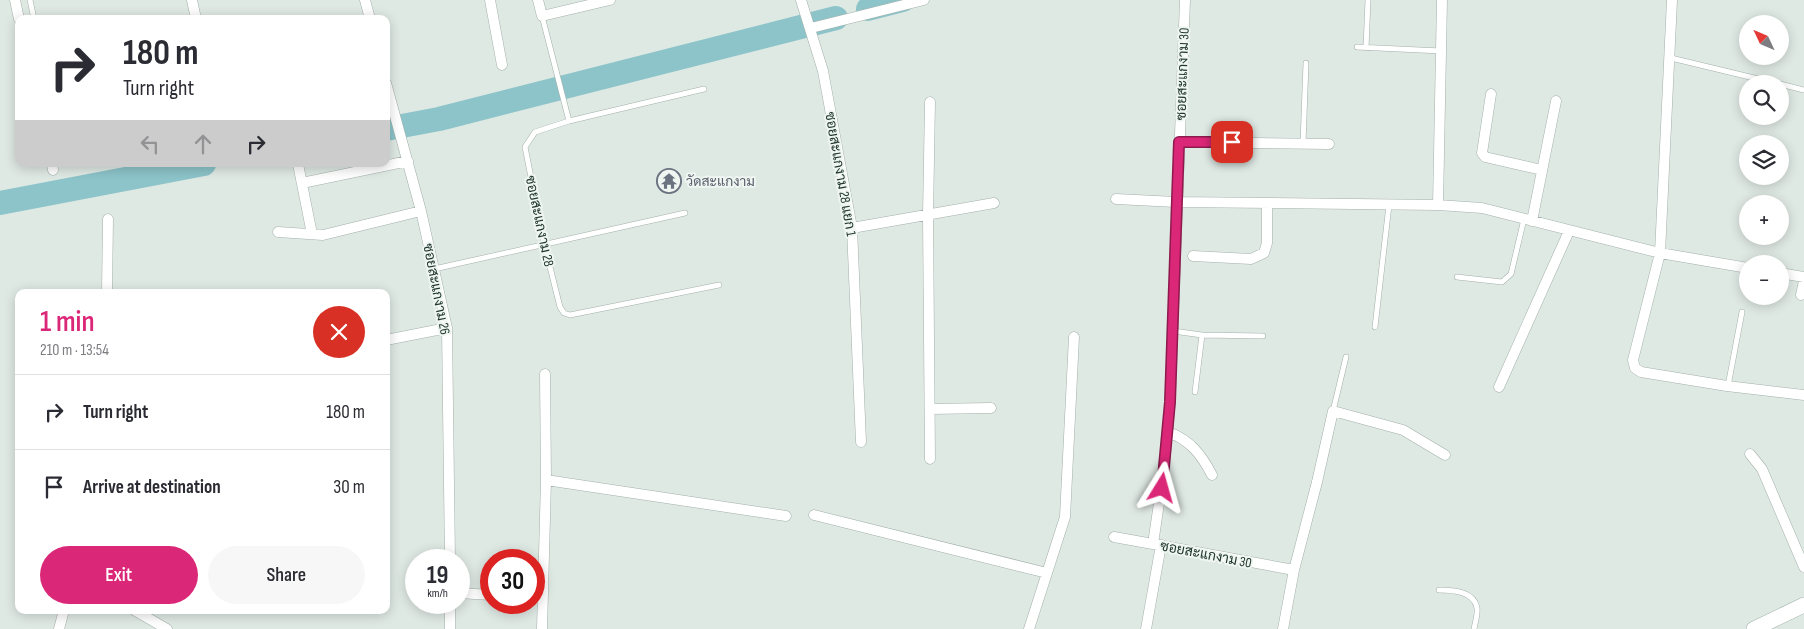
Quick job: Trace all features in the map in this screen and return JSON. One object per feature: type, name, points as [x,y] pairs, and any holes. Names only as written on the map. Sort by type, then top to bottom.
[{"type":"main road","points":[[1754,629],[1804,605]]},
{"type":"street","points":[[15,0],[18,15]]},
{"type":"street","points":[[192,0],[195,15]]},
{"type":"street","points":[[365,0],[369,15]]},
{"type":"street","points":[[490,0],[502,65]]},
{"type":"street","points":[[538,0],[542,16],[610,0]]},
{"type":"street","points":[[811,27],[924,0]]},
{"type":"street","name":"ซอยสะแกงาม 30","points":[[1185,0],[1168,432],[1157,544],[1294,570]]},
{"type":"street","points":[[1438,204],[1442,0]]},
{"type":"street","points":[[1672,0],[1671,58],[1660,254],[1633,360],[1635,368],[1641,372],[1728,386],[1804,395]]},
{"type":"street","name":"ซอยสะแกงาม 28 แยก 1","points":[[802,3],[811,27],[823,71],[852,228],[860,442]]},
{"type":"street","points":[[1491,94],[1482,153],[1485,157],[1542,170]]},
{"type":"street","name":"ซอยสะแกงาม 26","points":[[390,99],[421,211],[447,328],[450,549]]},
{"type":"street","points":[[1528,219],[1542,170],[1556,101]]},
{"type":"street","points":[[930,102],[928,216],[930,458]]},
{"type":"street","points":[[1179,142],[1329,144]]},
{"type":"street","points":[[390,165],[408,161]]},
{"type":"street","points":[[299,167],[312,234]]},
{"type":"street","points":[[302,183],[379,167]]},
{"type":"street","points":[[1116,198],[1176,202],[1267,204],[1438,204],[1482,208],[1660,254],[1739,267]]},
{"type":"street","points":[[852,228],[994,203]]},
{"type":"street","points":[[1192,256],[1251,259],[1264,253],[1267,243],[1267,204]]},
{"type":"street","points":[[278,232],[323,235],[421,211]]},
{"type":"street","points":[[107,289],[108,219]]},
{"type":"street","points":[[1498,387],[1569,231]]},
{"type":"street","points":[[1789,275],[1804,279],[1801,295]]},
{"type":"street","points":[[390,339],[447,328]]},
{"type":"street","points":[[1029,629],[1062,531],[1067,502],[1074,337]]},
{"type":"street","points":[[541,549],[546,480],[545,374]]},
{"type":"street","points":[[930,409],[990,408]]},
{"type":"street","points":[[1284,629],[1294,570],[1333,411],[1403,430],[1445,455]]},
{"type":"street","points":[[1168,432],[1183,438],[1194,448],[1203,457],[1212,475]]},
{"type":"street","points":[[1750,454],[1762,469],[1804,567]]},
{"type":"street","points":[[546,480],[786,516]]},
{"type":"street","points":[[814,515],[1046,574]]},
{"type":"street","points":[[1114,537],[1157,544],[1146,629]]},
{"type":"street","points":[[59,629],[63,614]]},
{"type":"street","points":[[141,614],[167,629]]},
{"type":"street","points":[[450,614],[450,629]]},
{"type":"street","points":[[540,614],[542,629]]},
{"type":"lane","points":[[30,0],[33,15]]},
{"type":"lane","points":[[1366,48],[1368,0]]},
{"type":"lane","points":[[542,16],[564,93],[569,121]]},
{"type":"lane","points":[[1357,47],[1441,51]]},
{"type":"lane","points":[[1671,58],[1742,75]]},
{"type":"lane","points":[[1303,143],[1306,63]]},
{"type":"lane","points":[[1789,86],[1804,90]]},
{"type":"lane","name":"ซอยสะแกงาม 28","points":[[704,89],[569,121],[536,132],[525,147],[544,243],[560,307],[564,313],[570,315],[719,285]]},
{"type":"lane","points":[[1375,327],[1389,205]]},
{"type":"lane","points":[[434,269],[685,213]]},
{"type":"lane","points":[[1457,277],[1502,282],[1508,279],[1528,219]]},
{"type":"lane","points":[[1728,386],[1742,312]]},
{"type":"lane","points":[[1172,330],[1202,335],[1263,336]]},
{"type":"lane","points":[[1195,392],[1202,335]]},
{"type":"lane","points":[[1333,411],[1346,357]]},
{"type":"lane","points":[[1439,590],[1464,593],[1472,600],[1477,608],[1474,629]]},
{"type":"waterway","points":[[868,9],[903,0]]},
{"type":"waterway","points":[[390,128],[439,119],[836,18]]},
{"type":"waterway","points":[[0,203],[188,167]]},
{"type":"place","name":"วัดสะแกงาม","points":[[669,181]]},
{"type":"route","points":[[1162,488],[1170,402],[1179,142],[1232,142]]}]
